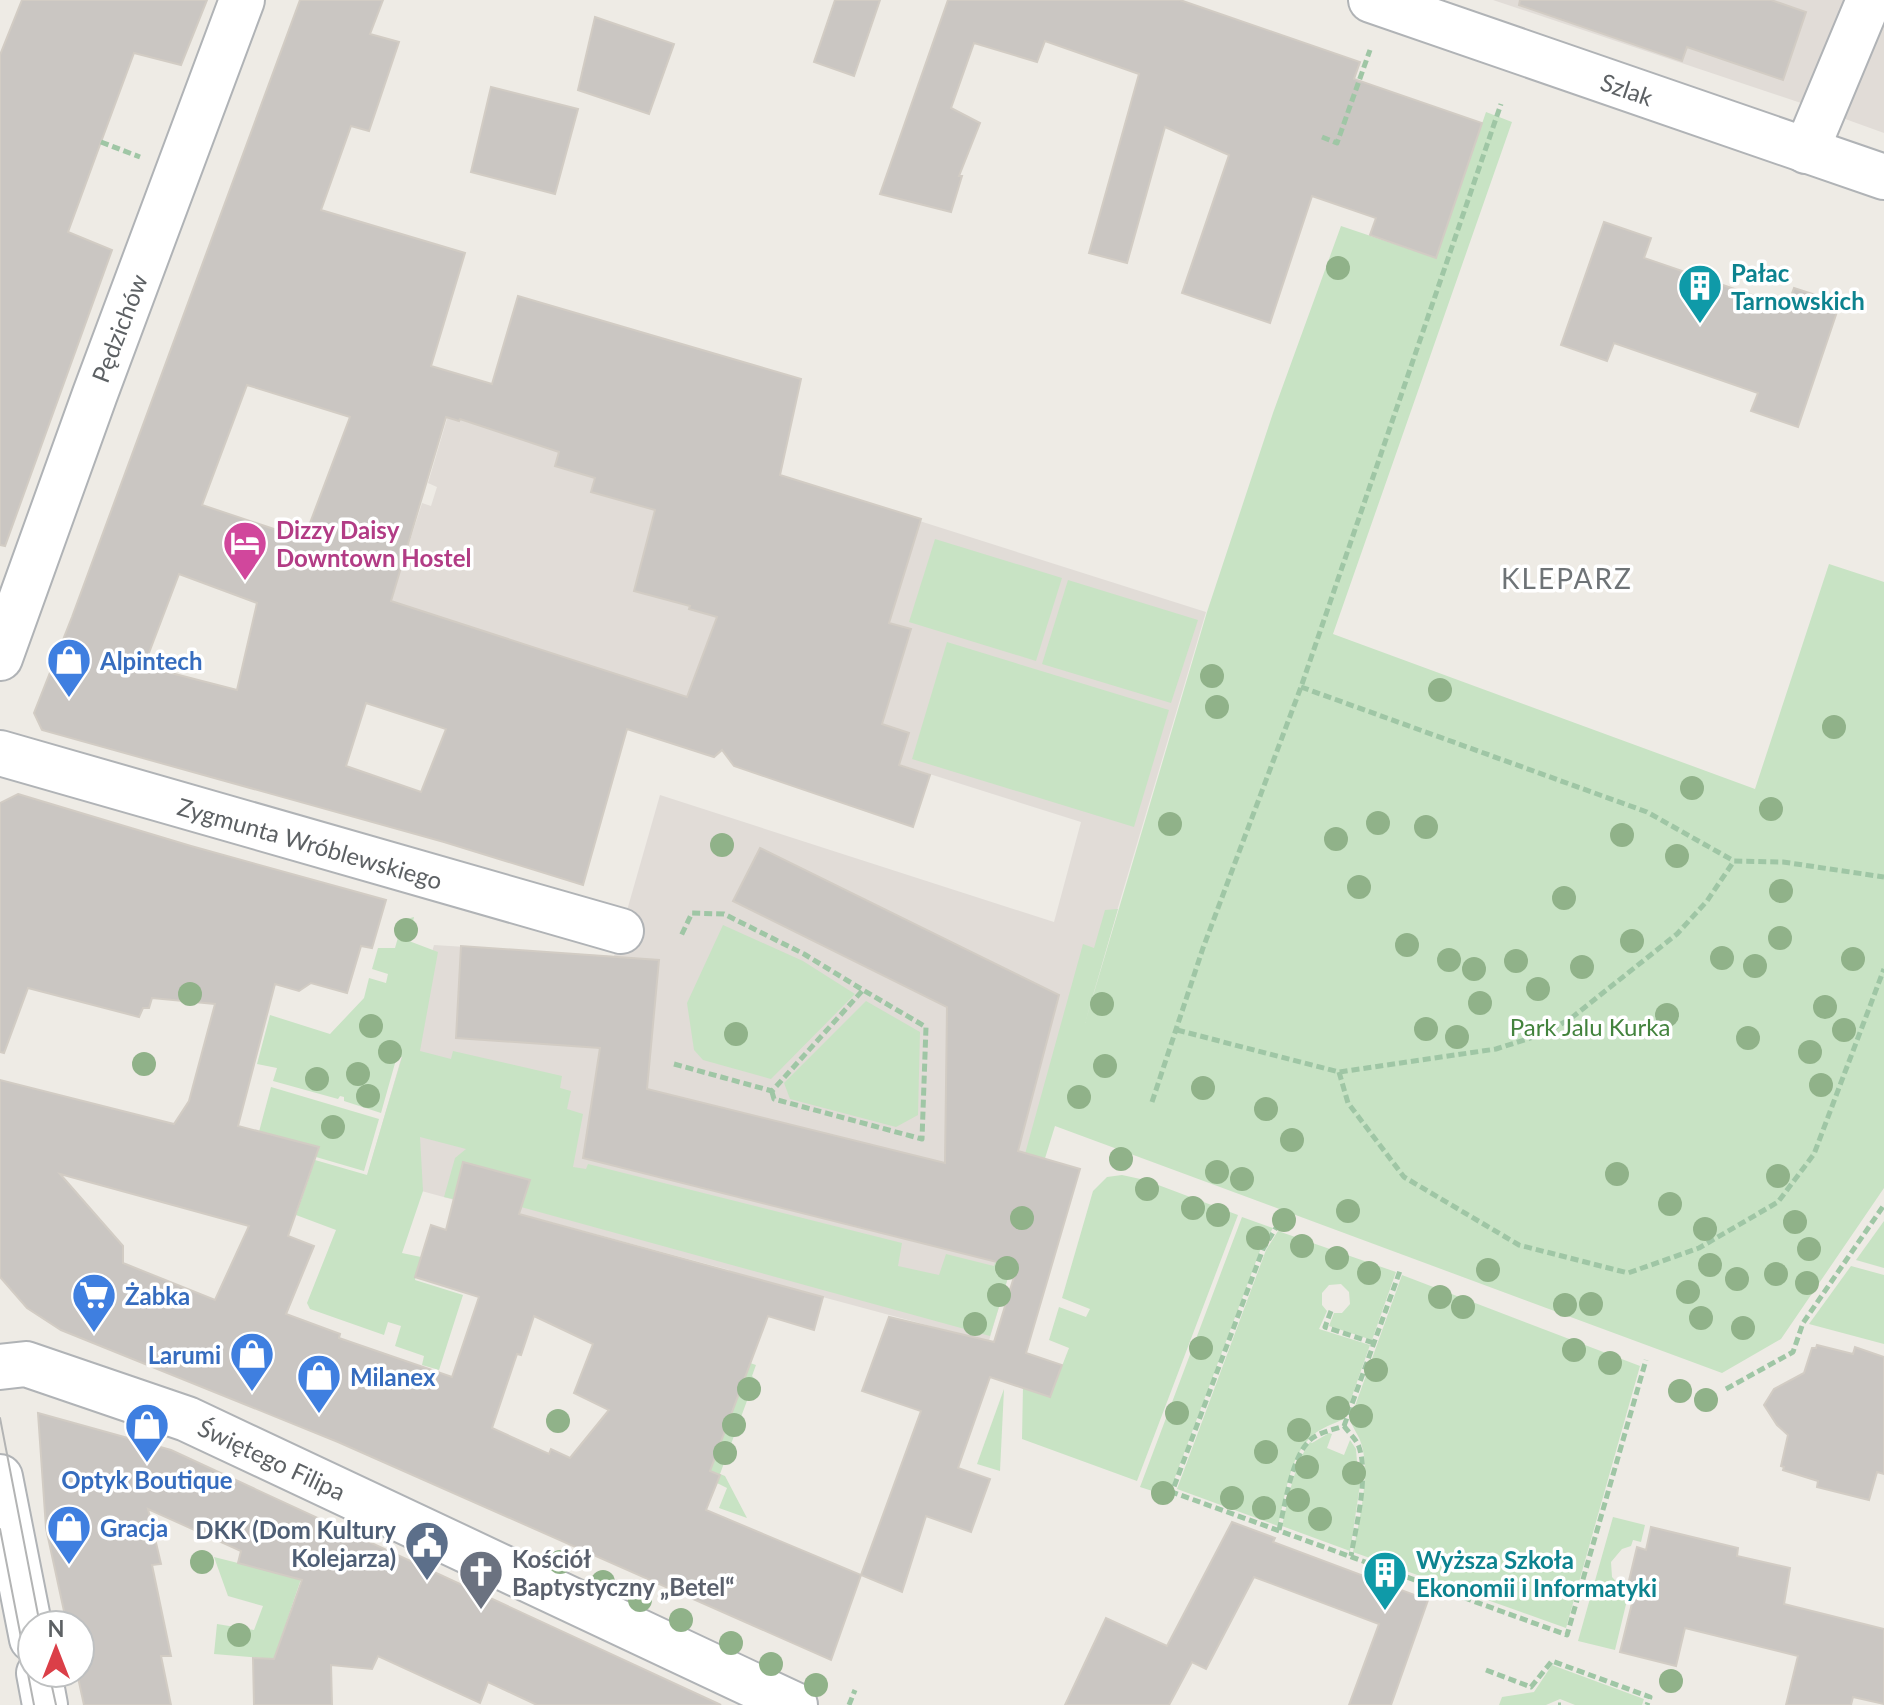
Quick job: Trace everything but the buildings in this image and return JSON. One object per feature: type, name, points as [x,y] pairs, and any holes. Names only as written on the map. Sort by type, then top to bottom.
[{"type":"street","name":"Pędzichów","points":[[0,658],[242,0]]},
{"type":"street","name":"Szlak","points":[[1371,0],[1884,177]]},
{"type":"street","points":[[1806,151],[1869,0]]},
{"type":"street","name":"Zygmunta Wróblewskiego","points":[[0,753],[621,931]]},
{"type":"street","name":"Świętego Filipa","points":[[0,1367],[26,1364],[187,1419],[776,1701]]},
{"type":"street","points":[[0,1477],[26,1609]]},
{"type":"path","points":[[1322,137],[1337,143],[1370,50]]},
{"type":"path","points":[[1152,1102],[1203,948],[1301,687],[1501,104]]},
{"type":"path","points":[[101,142],[147,159]]},
{"type":"path","points":[[1301,687],[1647,812],[1734,861],[1783,862],[1884,877]]},
{"type":"path","points":[[1177,1030],[1339,1072],[1496,1049],[1543,1034],[1570,1019],[1677,934],[1707,901],[1734,861]]},
{"type":"path","points":[[681,936],[692,913],[724,914],[804,954],[926,1027],[922,1139],[774,1099],[772,1091]]},
{"type":"path","points":[[1339,1072],[1348,1103],[1404,1177],[1519,1245],[1628,1273],[1699,1248],[1778,1202],[1814,1154],[1884,969]]},
{"type":"path","points":[[772,1091],[863,990]]},
{"type":"path","points":[[674,1064],[772,1091]]},
{"type":"path","points":[[1726,1389],[1793,1352],[1803,1323],[1884,1205]]},
{"type":"path","points":[[1279,1223],[1263,1249],[1172,1492],[1567,1635],[1646,1360]]},
{"type":"path","points":[[1344,1426],[1401,1268]]},
{"type":"path","points":[[1331,1311],[1325,1327],[1374,1343]]},
{"type":"path","points":[[1279,1530],[1300,1453],[1308,1441],[1318,1434],[1344,1426]]},
{"type":"path","points":[[1344,1426],[1359,1445],[1362,1462],[1358,1517],[1351,1556]]},
{"type":"path","points":[[1486,1670],[1531,1687],[1552,1661],[1650,1697],[1647,1705]]},
{"type":"path","points":[[849,1705],[855,1690]]},
{"type":"shaded area","points":[[1493,0],[1884,0],[1884,133],[1801,103]]},
{"type":"shaded area","points":[[460,375],[1206,612],[988,1344],[729,1270],[367,1176],[434,945],[614,956],[660,795],[1054,922],[1081,822],[390,603],[422,503],[431,506],[437,487],[428,483]]},
{"type":"green space","name":"Park Jalu Kurka","points":[[1486,112],[1512,122],[1333,634],[1755,789],[1829,564],[1884,582],[1884,1188],[1781,1339],[1722,1373],[1055,1126],[990,1336],[521,1207],[529,1180],[464,1162],[453,1199],[444,1197],[455,1158],[466,1149],[420,1137],[423,1191],[402,1253],[421,1257],[415,1280],[463,1295],[439,1370],[422,1365],[424,1356],[395,1346],[401,1326],[388,1322],[384,1335],[310,1309],[307,1303],[336,1230],[296,1215],[315,1160],[367,1175],[402,1057],[397,1056],[381,1113],[344,1101],[344,1097],[338,1099],[273,1081],[277,1068],[257,1064],[270,1015],[330,1034],[364,998],[369,978],[386,983],[388,974],[372,969],[378,948],[395,948],[403,920],[414,917],[409,941],[438,952],[420,1051],[451,1059],[453,1051],[562,1076],[560,1088],[571,1091],[567,1109],[583,1114],[573,1167],[586,1169],[588,1164],[902,1243],[898,1266],[939,1275],[946,1254],[994,1266],[1083,944],[1094,948],[1105,910],[1118,909],[1085,1023],[1207,612],[1273,413],[1341,226],[1436,258]]},
{"type":"green space","points":[[935,539],[1062,578],[1036,661],[909,622]]},
{"type":"green space","points":[[1068,580],[1198,620],[1171,703],[1042,664]]},
{"type":"green space","points":[[947,642],[1169,710],[1134,827],[912,759]]},
{"type":"green space","points":[[723,925],[803,961],[855,994],[771,1079],[703,1060],[694,1050],[687,1003]]},
{"type":"green space","points":[[866,1001],[920,1032],[918,1115],[896,1127],[790,1099],[784,1083]]},
{"type":"green space","points":[[271,1087],[379,1119],[364,1171],[316,1157],[318,1148],[256,1143]]},
{"type":"green space","points":[[1122,1175],[1145,1180],[1238,1215],[1137,1481],[1022,1439],[1023,1386],[1050,1397],[1069,1348],[1049,1340],[1059,1307],[1086,1317],[1090,1309],[1062,1298],[1093,1191],[1107,1177]]},
{"type":"green space","points":[[1242,1217],[1273,1228],[1261,1248],[1168,1496],[1140,1487]]},
{"type":"green space","points":[[1884,1221],[1884,1268],[1856,1260]]},
{"type":"green space","points":[[1278,1231],[1396,1272],[1372,1340],[1329,1326],[1334,1313],[1342,1313],[1350,1304],[1349,1292],[1341,1284],[1329,1285],[1322,1293],[1322,1305],[1327,1311],[1319,1329],[1370,1345],[1344,1419],[1315,1434],[1298,1455],[1289,1478],[1278,1526],[1177,1489],[1266,1250]]},
{"type":"green space","points":[[1851,1266],[1884,1275],[1884,1344],[1809,1324]]},
{"type":"green space","points":[[1402,1275],[1640,1366],[1566,1628],[1353,1552],[1365,1468],[1361,1443],[1350,1420]]},
{"type":"green space","points":[[750,1363],[756,1365],[752,1376],[755,1379],[720,1474],[725,1476],[747,1518],[719,1508],[727,1488],[717,1483],[720,1475],[710,1471]]},
{"type":"green space","points":[[1004,1389],[1000,1471],[977,1464]]},
{"type":"green space","points":[[1332,1434],[1327,1448],[1344,1455],[1350,1440],[1356,1449],[1357,1462],[1360,1462],[1360,1485],[1350,1551],[1282,1526],[1292,1482],[1304,1452],[1310,1442]]},
{"type":"green space","points":[[1613,1517],[1645,1525],[1641,1542],[1633,1540],[1631,1546],[1622,1549],[1611,1562],[1612,1577],[1621,1587],[1620,1593],[1628,1596],[1615,1650],[1578,1641]]},
{"type":"green space","points":[[214,1557],[301,1579],[274,1659],[214,1654],[217,1624],[254,1630],[263,1606],[228,1596]]},
{"type":"green space","points":[[1552,1665],[1644,1699],[1642,1705],[1575,1705],[1560,1699],[1546,1705],[1499,1705],[1502,1697],[1534,1692]]},
{"type":"tram line","points":[[0,1418],[37,1609]]},
{"type":"tram line","points":[[0,1529],[34,1705]]},
{"type":"tram line","points":[[52,1689],[56,1705]]},
{"type":"place","name":"Pałac Tarnowskich","points":[[1700,325]]},
{"type":"place","name":"Dizzy Daisy Downtown Hostel","points":[[245,582]]},
{"type":"place","name":"Alpintech","points":[[69,699]]},
{"type":"place","name":"Żabka","points":[[94,1334]]},
{"type":"place","name":"Larumi","points":[[252,1393]]},
{"type":"place","name":"Milanex","points":[[319,1415]]},
{"type":"place","name":"Optyk Boutique","points":[[147,1464]]},
{"type":"place","name":"Gracja","points":[[69,1566]]},
{"type":"place","name":"DKK (Dom Kultury Kolejarza)","points":[[427,1582]]},
{"type":"place","name":"Kościół Baptystyczny „Betel“","points":[[481,1611]]},
{"type":"place","name":"Wyższa Szkoła Ekonomii i Informatyki","points":[[1385,1612]]},
{"type":"district","name":"KLEPARZ","points":[[1567,578]]}]
